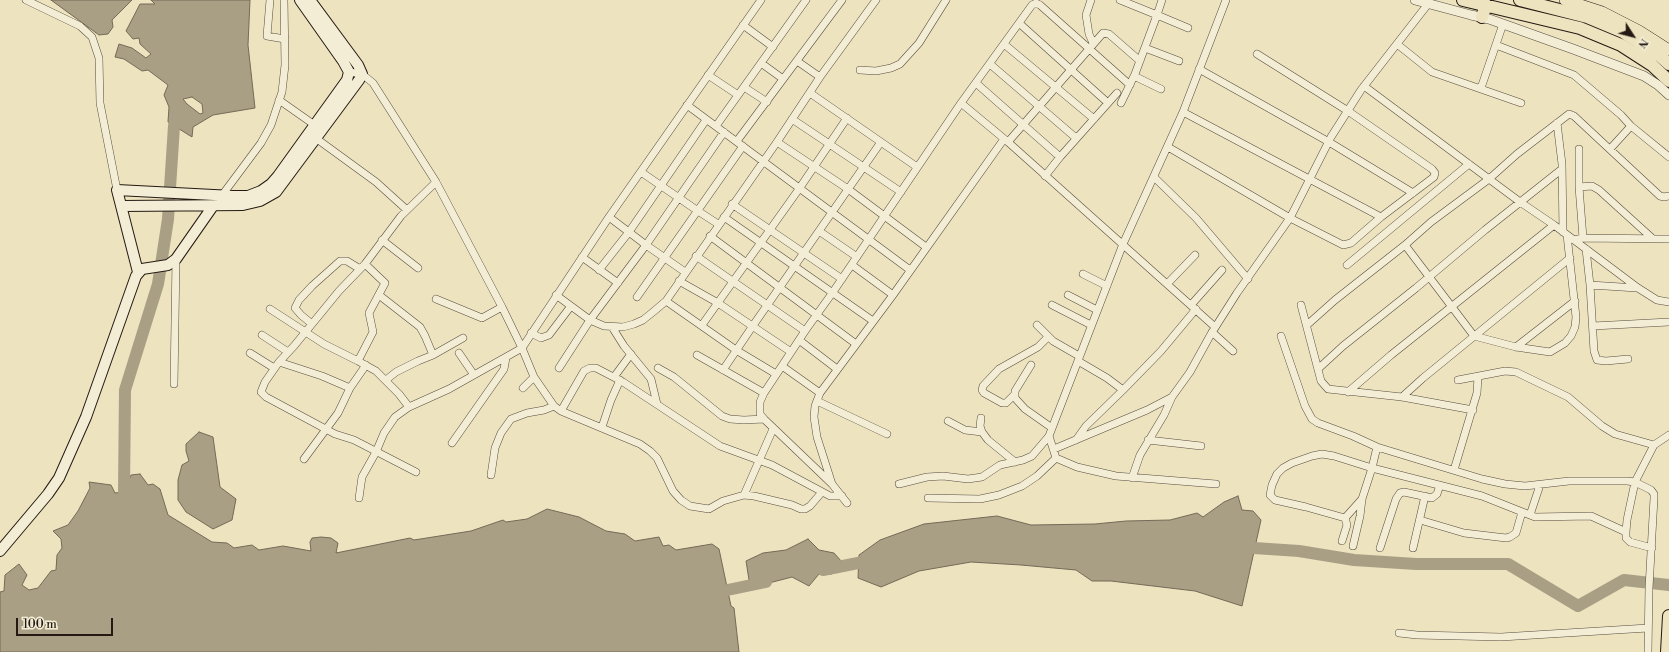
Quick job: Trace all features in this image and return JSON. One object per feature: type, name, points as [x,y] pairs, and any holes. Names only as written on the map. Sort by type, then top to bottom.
[{"type":"highway","points":[[1463,0],[1580,28],[1621,45],[1652,65],[1669,81]]},
{"type":"highway","points":[[1520,0],[1587,17],[1616,29],[1660,56],[1669,64]]},
{"type":"highway","points":[[1482,17],[1486,5]]},
{"type":"highway","points":[[1667,651],[1669,616]]},
{"type":"main road","points":[[0,551],[39,506],[59,478],[86,417],[142,270],[117,190],[221,196],[248,196],[261,191],[271,184],[316,126],[347,80],[349,72],[343,61],[300,0]]},
{"type":"main road","points":[[122,206],[243,205],[260,201],[270,197],[276,192],[317,139],[362,74],[358,65],[310,0]]},
{"type":"main road","points":[[1565,0],[1602,12],[1639,30],[1669,50]]},
{"type":"main road","points":[[142,270],[172,262],[214,206]]},
{"type":"street","points":[[26,0],[80,26],[92,37],[99,58],[100,103],[117,190]]},
{"type":"street","points":[[270,0],[267,36],[285,39]]},
{"type":"street","points":[[214,206],[261,144],[271,125],[279,100],[285,65],[284,0]]},
{"type":"street","points":[[359,498],[362,477],[376,452],[384,433],[395,417],[409,407],[449,389],[522,348],[609,217],[761,0]]},
{"type":"street","points":[[716,126],[806,0]]},
{"type":"street","points":[[860,70],[876,71],[891,68],[900,64],[919,43],[946,0]]},
{"type":"street","points":[[1091,0],[1086,16],[1089,34],[1093,43]]},
{"type":"street","points":[[1120,0],[1188,28]]},
{"type":"street","points":[[1121,103],[1140,61],[1162,0]]},
{"type":"street","points":[[899,484],[927,477],[943,476],[975,479],[990,474],[1000,465],[1032,456],[1050,432],[1123,244],[1183,112],[1226,0]]},
{"type":"street","points":[[1415,0],[1482,17],[1644,76],[1658,85],[1669,95]]},
{"type":"street","points":[[737,141],[797,61],[838,1]]},
{"type":"street","points":[[556,295],[590,320],[604,326],[612,327],[623,327],[643,320],[666,300],[777,142],[872,2]]},
{"type":"street","points":[[847,503],[832,484],[773,429],[760,414],[759,407],[764,393],[799,340],[852,265],[961,103],[1032,4],[1036,3],[1040,5],[1130,85]]},
{"type":"street","points":[[1132,478],[1140,455],[1164,415],[1172,397],[1190,372],[1214,330],[1290,218],[1328,142],[1364,86],[1428,4]]},
{"type":"street","points":[[1019,23],[1108,103]]},
{"type":"street","points":[[1481,88],[1503,24]]},
{"type":"street","points":[[743,25],[773,46]]},
{"type":"street","points":[[832,484],[817,437],[814,417],[820,393],[837,369],[1006,141],[1040,106],[1093,43],[1103,33],[1109,34],[1140,61]]},
{"type":"street","points":[[1004,44],[1094,119]]},
{"type":"street","points":[[1397,44],[1432,72],[1521,103]]},
{"type":"street","points":[[1496,45],[1574,75],[1621,115],[1631,126],[1669,157]]},
{"type":"street","points":[[1145,48],[1179,61]]},
{"type":"street","points":[[1168,147],[1290,218],[1343,245],[1348,245],[1381,217],[1434,177],[1435,173],[1432,169],[1348,110],[1257,54]]},
{"type":"street","points":[[797,61],[820,77]]},
{"type":"street","points":[[761,63],[783,79]]},
{"type":"street","points":[[990,64],[1076,138]]},
{"type":"street","points":[[1199,69],[1328,142],[1413,193]]},
{"type":"street","points":[[349,72],[362,74],[373,83],[436,182],[502,307],[534,377],[554,406],[561,411],[640,444],[650,451],[657,458],[673,491],[681,500],[690,506],[709,509],[723,501],[744,495],[774,500],[800,509],[810,506],[822,492]]},
{"type":"street","points":[[708,75],[738,95]]},
{"type":"street","points":[[1134,76],[1161,89]]},
{"type":"street","points":[[976,83],[1060,156]]},
{"type":"street","points":[[1364,86],[1638,288],[1657,300],[1669,302]]},
{"type":"street","points":[[744,87],[767,102]]},
{"type":"street","points":[[810,93],[917,167]]},
{"type":"street","points":[[1045,176],[1060,156],[1117,93]]},
{"type":"street","points":[[279,100],[316,126]]},
{"type":"street","points":[[961,103],[1193,307],[1233,351]]},
{"type":"street","points":[[687,105],[737,141],[762,162],[833,212],[910,270]]},
{"type":"street","points":[[1183,112],[1381,217]]},
{"type":"street","points":[[1307,325],[1335,300],[1405,245],[1431,222],[1489,179],[1517,154],[1565,116],[1572,114],[1660,196],[1668,198]]},
{"type":"street","points":[[702,325],[799,189],[847,118]]},
{"type":"street","points":[[792,119],[901,192]]},
{"type":"street","points":[[599,270],[628,232],[706,120]]},
{"type":"street","points":[[1405,245],[1474,336],[1516,347],[1550,352],[1565,343],[1575,327],[1576,317],[1570,258],[1565,233],[1562,169],[1557,123]]},
{"type":"street","points":[[1610,150],[1631,126]]},
{"type":"street","points":[[559,368],[590,320],[646,245],[724,132]]},
{"type":"street","points":[[317,139],[376,182],[407,210]]},
{"type":"street","points":[[777,142],[848,189],[926,247]]},
{"type":"street","points":[[723,370],[881,142]]},
{"type":"street","points":[[637,297],[743,146]]},
{"type":"street","points":[[1579,149],[1579,187],[1583,238]]},
{"type":"street","points":[[1346,264],[1469,164]]},
{"type":"street","points":[[1318,369],[1386,311],[1562,169]]},
{"type":"street","points":[[641,172],[698,212],[718,224]]},
{"type":"street","points":[[1154,177],[1196,218],[1248,279]]},
{"type":"street","points":[[416,472],[354,440],[335,434],[263,395],[261,392],[274,368],[279,362],[339,291],[363,266],[407,210],[436,182]]},
{"type":"street","points":[[1579,187],[1592,186],[1599,190],[1652,238]]},
{"type":"street","points":[[732,204],[842,279]]},
{"type":"street","points":[[609,217],[685,272]]},
{"type":"street","points":[[724,217],[873,321]]},
{"type":"street","points":[[1348,392],[1391,355],[1554,225]]},
{"type":"street","points":[[820,231],[857,257]]},
{"type":"street","points":[[710,236],[780,287],[816,316],[856,344]]},
{"type":"street","points":[[1574,240],[1583,238],[1669,239]]},
{"type":"street","points":[[382,240],[418,268]]},
{"type":"street","points":[[1586,249],[1594,351],[1597,360],[1606,362],[1628,359]]},
{"type":"street","points":[[1167,284],[1195,255]]},
{"type":"street","points":[[696,256],[806,331]]},
{"type":"street","points":[[582,257],[618,284]]},
{"type":"street","points":[[1402,397],[1570,258]]},
{"type":"street","points":[[312,324],[295,308],[299,300],[312,286],[340,261],[347,261],[363,266],[385,283],[369,312],[373,332],[358,361]]},
{"type":"street","points":[[172,262],[174,384]]},
{"type":"street","points":[[852,265],[893,295]]},
{"type":"street","points":[[1076,440],[1086,426],[1161,351],[1222,270]]},
{"type":"street","points":[[1083,274],[1107,286]]},
{"type":"street","points":[[680,281],[718,303],[791,352]]},
{"type":"street","points":[[1590,286],[1638,288]]},
{"type":"street","points":[[379,295],[420,327],[433,355]]},
{"type":"street","points":[[1068,295],[1097,310]]},
{"type":"street","points":[[436,299],[478,317],[484,317],[502,307]]},
{"type":"street","points":[[666,300],[736,350],[776,374]]},
{"type":"street","points":[[1516,347],[1575,301]]},
{"type":"street","points":[[1052,305],[1091,325]]},
{"type":"street","points":[[1301,305],[1324,387],[1332,390],[1402,397],[1473,410]]},
{"type":"street","points":[[531,333],[541,338],[549,335],[571,306]]},
{"type":"street","points":[[270,309],[324,344],[366,365],[386,380],[409,407]]},
{"type":"street","points":[[1593,326],[1669,322]]},
{"type":"street","points":[[1037,325],[1048,337],[1123,390]]},
{"type":"street","points":[[612,327],[651,379],[657,404]]},
{"type":"street","points":[[262,335],[288,352]]},
{"type":"street","points":[[1281,336],[1305,406],[1312,419],[1326,426],[1365,440],[1377,447],[1505,484],[1525,486],[1568,481],[1636,482],[1648,488],[1654,494],[1649,588],[1648,652]]},
{"type":"street","points":[[1032,365],[1015,391],[1014,395],[1006,403],[1002,403],[984,393],[982,390],[983,386],[999,369],[1038,347],[1048,337]]},
{"type":"street","points":[[386,380],[402,368],[433,355],[463,338]]},
{"type":"street","points":[[799,340],[837,369]]},
{"type":"street","points":[[250,353],[274,368]]},
{"type":"street","points":[[459,353],[474,375]]},
{"type":"street","points":[[602,428],[617,379],[631,354]]},
{"type":"street","points":[[697,355],[764,393]]},
{"type":"street","points":[[452,443],[504,369],[506,358]]},
{"type":"street","points":[[279,362],[322,376],[350,388]]},
{"type":"street","points":[[304,459],[338,413],[350,388],[366,365]]},
{"type":"street","points":[[782,366],[820,393]]},
{"type":"street","points":[[561,411],[584,372],[590,368],[596,368],[617,379],[657,404],[720,446],[772,465],[830,496],[842,496]]},
{"type":"street","points":[[658,368],[674,377],[722,416],[730,419],[764,419]]},
{"type":"street","points":[[1458,380],[1505,371],[1516,372],[1568,397],[1608,431],[1654,445]]},
{"type":"street","points":[[523,388],[534,377]]},
{"type":"street","points":[[1454,470],[1473,410],[1477,393],[1478,377]]},
{"type":"street","points":[[1014,395],[1025,409],[1050,432],[1056,458]]},
{"type":"street","points":[[1054,449],[1147,410],[1172,397]]},
{"type":"street","points":[[817,401],[887,434]]},
{"type":"street","points":[[491,475],[495,448],[501,433],[510,419],[554,406]]},
{"type":"street","points":[[981,418],[980,426],[982,432],[994,446],[1015,462]]},
{"type":"street","points":[[948,421],[965,430],[982,432]]},
{"type":"street","points":[[744,495],[758,460],[773,429]]},
{"type":"street","points":[[1652,548],[1630,542],[1626,538],[1627,520],[1636,482],[1654,445],[1669,435]]},
{"type":"street","points":[[1148,440],[1201,446]]},
{"type":"street","points":[[1353,546],[1360,516],[1362,499],[1377,447]]},
{"type":"street","points":[[1345,518],[1275,500],[1270,494],[1277,474],[1283,468],[1292,463],[1322,454],[1482,496],[1530,515],[1539,517],[1592,516],[1626,532]]},
{"type":"street","points":[[1056,458],[1078,467],[1116,476],[1216,484]]},
{"type":"street","points":[[928,498],[980,499],[999,495],[1022,486],[1037,476],[1056,458]]},
{"type":"street","points":[[1380,548],[1398,495],[1404,492],[1435,497],[1438,494],[1440,485]]},
{"type":"street","points":[[1530,515],[1540,485]]},
{"type":"street","points":[[1413,548],[1425,496]]},
{"type":"street","points":[[1345,518],[1362,499]]},
{"type":"street","points":[[1420,520],[1464,533],[1506,538],[1516,533],[1522,512]]},
{"type":"street","points":[[1342,541],[1347,525],[1345,518]]},
{"type":"street","points":[[1399,633],[1417,635],[1501,637],[1648,628]]},
{"type":"shaded area","points":[[51,0],[132,0],[112,20],[113,27],[108,34],[99,35]]},
{"type":"shaded area","points":[[151,0],[250,0],[248,45],[255,108],[213,115],[193,127],[192,137],[168,122],[169,107],[164,95],[168,85],[148,70],[142,71],[124,59],[115,57],[119,44],[132,48],[146,58],[151,54],[140,44],[139,38],[133,39],[126,31],[140,4],[155,4]],"holes":[[[192,97],[202,104],[203,113],[200,114],[183,99]]]},
{"type":"shaded area","points":[[199,432],[213,437],[220,487],[236,499],[232,520],[213,529],[186,512],[178,500],[178,480],[182,465],[189,461],[186,451],[186,444]]},
{"type":"shaded area","points":[[140,474],[148,485],[153,484],[160,489],[168,515],[212,542],[227,543],[234,548],[252,545],[259,550],[283,546],[311,551],[310,542],[312,538],[321,537],[331,538],[338,543],[336,553],[410,538],[414,540],[471,531],[503,520],[506,522],[527,519],[547,509],[579,517],[606,531],[625,534],[635,541],[659,537],[663,546],[669,545],[676,550],[712,544],[719,549],[731,606],[734,608],[739,652],[0,652],[0,592],[4,591],[5,575],[19,564],[27,575],[22,585],[29,590],[38,588],[51,571],[56,570],[57,555],[62,548],[61,539],[53,531],[68,525],[78,511],[90,488],[89,482],[111,485],[115,493],[124,492],[131,475]]},
{"type":"shaded area","points":[[1238,496],[1242,510],[1253,511],[1261,520],[1242,606],[1195,591],[1111,581],[1092,581],[1076,570],[1021,565],[971,562],[919,571],[881,587],[858,578],[859,555],[880,540],[924,524],[997,516],[1031,525],[1095,524],[1126,521],[1170,520],[1197,513],[1203,517],[1224,502]]},
{"type":"shaded area","points":[[808,539],[819,550],[834,553],[842,562],[832,574],[819,574],[809,586],[792,577],[769,583],[762,587],[750,586],[746,561],[763,553],[786,550]]},
{"type":"waterway","points":[[125,507],[125,390],[158,284],[168,219],[174,126],[177,110]]},
{"type":"waterway","points":[[1239,547],[1299,551],[1354,560],[1416,564],[1508,564],[1578,606],[1624,580],[1669,585]]},
{"type":"waterway","points":[[823,570],[873,560]]},
{"type":"waterway","points":[[713,593],[766,582]]}]
